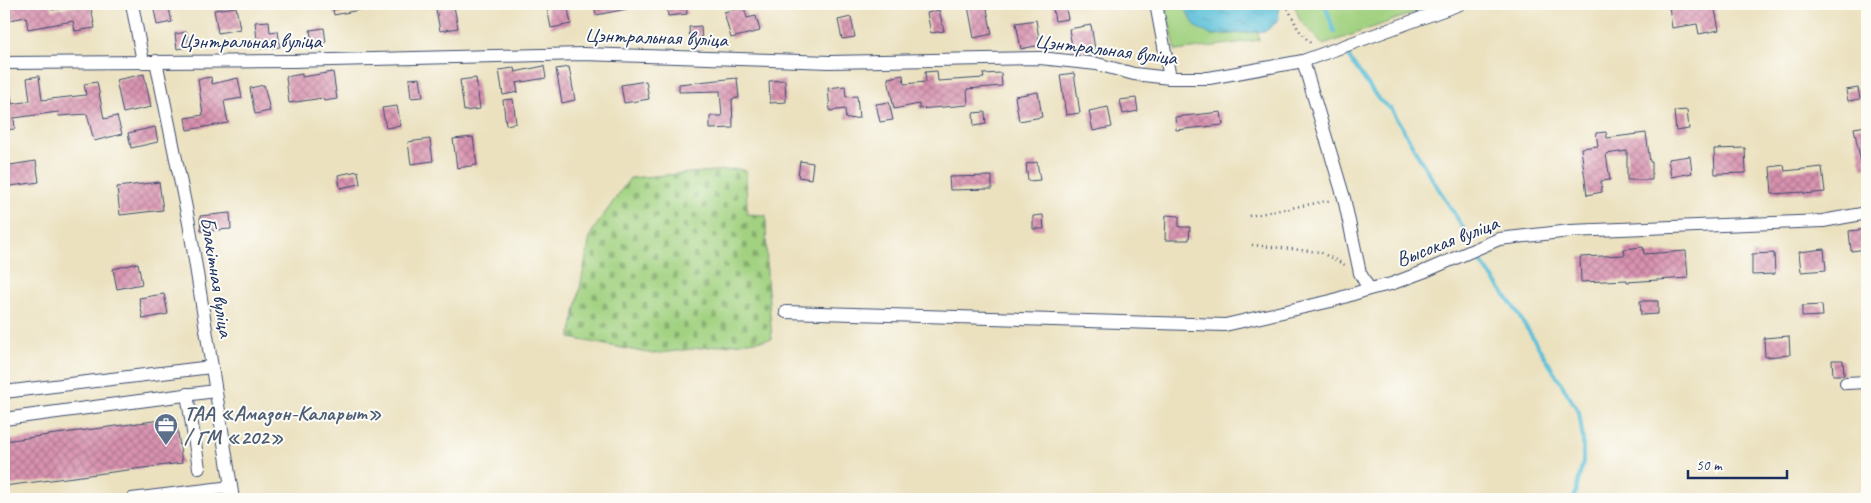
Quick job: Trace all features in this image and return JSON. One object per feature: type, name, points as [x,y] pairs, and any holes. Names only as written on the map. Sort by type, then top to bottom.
[{"type":"street","name":"Блакітная вуліца","points":[[132,4],[150,62],[189,223],[232,493]]},
{"type":"street","points":[[1156,4],[1170,78]]},
{"type":"street","name":"Цэнтральная вуліца","points":[[4,63],[292,61],[583,54],[830,62],[1040,58],[1097,64],[1134,74],[1170,78],[1209,78],[1303,61],[1460,4]]},
{"type":"street","points":[[1303,61],[1344,198],[1360,273],[1369,289]]},
{"type":"street","name":"Высокая вуліца","points":[[786,312],[1225,325],[1331,301],[1391,284],[1499,239],[1570,231],[1823,221],[1867,213]]},
{"type":"street","points":[[4,392],[211,367]]},
{"type":"street","points":[[1846,383],[1867,382]]},
{"type":"street","points":[[4,419],[215,391]]},
{"type":"street","points":[[187,394],[199,468]]},
{"type":"street","points":[[132,499],[232,493]]},
{"type":"path","points":[[1286,4],[1298,29],[1318,55]]},
{"type":"path","points":[[1249,216],[1344,198]]},
{"type":"path","points":[[1252,245],[1320,252],[1360,273]]},
{"type":"green space","points":[[1165,4],[1182,4],[1211,35],[1258,32],[1259,40],[1176,51]]},
{"type":"green space","points":[[1294,4],[1439,4],[1323,45],[1300,20]]},
{"type":"green space","points":[[737,169],[746,171],[747,214],[766,215],[767,278],[772,339],[653,354],[570,338],[591,233],[630,178]]},
{"type":"water","points":[[1182,4],[1280,4],[1278,21],[1266,31],[1211,35],[1196,27]]},
{"type":"building","points":[[4,4],[51,4],[52,10],[76,6],[76,4],[90,4],[95,28],[75,31],[73,21],[28,29],[26,17],[4,21]]},
{"type":"building","points":[[153,4],[168,4],[172,22],[157,25]]},
{"type":"building","points":[[332,4],[363,4],[364,9],[334,15]]},
{"type":"building","points":[[567,4],[571,24],[551,28],[547,7]]},
{"type":"building","points":[[594,4],[627,4],[627,9],[596,15]]},
{"type":"building","points":[[667,4],[686,4],[687,14],[668,16]]},
{"type":"building","points":[[986,4],[992,34],[974,38],[968,6]]},
{"type":"building","points":[[1052,4],[1065,4],[1068,19],[1055,21]]},
{"type":"building","points":[[1714,4],[1719,30],[1699,34],[1697,24],[1672,28],[1669,6]]},
{"type":"building","points":[[454,6],[458,28],[440,31],[436,9]]},
{"type":"building","points":[[236,7],[240,29],[218,33],[214,10]]},
{"type":"building","points":[[744,7],[747,18],[756,16],[760,31],[731,38],[724,12]]},
{"type":"building","points":[[939,10],[944,31],[931,33],[927,13]]},
{"type":"building","points":[[851,17],[855,37],[842,39],[838,20]]},
{"type":"building","points":[[1036,20],[1040,45],[1021,49],[1016,23]]},
{"type":"building","points":[[269,21],[270,32],[278,31],[280,47],[258,49],[255,22]]},
{"type":"building","points":[[1091,25],[1095,49],[1073,52],[1069,29]]},
{"type":"building","points":[[701,26],[702,41],[690,41],[689,27]]},
{"type":"building","points":[[324,28],[326,42],[312,44],[310,30]]},
{"type":"building","points":[[187,32],[189,47],[177,49],[175,34]]},
{"type":"building","points":[[544,66],[546,78],[516,83],[518,92],[503,95],[499,70],[514,68],[515,72]]},
{"type":"building","points":[[569,67],[575,100],[562,103],[556,69]]},
{"type":"building","points":[[937,71],[938,81],[984,78],[983,74],[1001,73],[1002,86],[967,89],[968,105],[919,109],[919,104],[894,109],[888,78],[903,75],[904,84],[926,82],[925,72]]},
{"type":"building","points":[[333,72],[337,99],[324,101],[323,98],[289,103],[286,77],[302,74],[302,77]]},
{"type":"building","points":[[1074,73],[1080,113],[1066,115],[1060,75]]},
{"type":"building","points":[[144,74],[151,107],[123,113],[116,80]]},
{"type":"building","points":[[39,76],[42,100],[86,95],[84,84],[97,82],[104,119],[117,116],[122,134],[94,141],[87,114],[59,116],[58,112],[14,118],[15,129],[4,130],[4,92],[10,91],[12,104],[30,101],[27,78]]},
{"type":"building","points":[[211,77],[212,84],[238,78],[242,98],[224,101],[228,123],[187,130],[185,118],[203,115],[198,79]]},
{"type":"building","points":[[420,78],[423,97],[411,98],[409,79]]},
{"type":"building","points":[[476,78],[480,109],[464,111],[460,80]]},
{"type":"building","points":[[737,78],[739,98],[732,99],[733,128],[710,129],[710,116],[722,116],[720,91],[679,92],[679,84]]},
{"type":"building","points":[[785,80],[786,102],[770,103],[769,81]]},
{"type":"building","points":[[646,81],[649,99],[624,103],[621,85]]},
{"type":"building","points":[[264,85],[270,111],[255,114],[250,88]]},
{"type":"building","points":[[845,86],[846,97],[857,96],[859,118],[846,119],[845,109],[830,111],[828,88]]},
{"type":"building","points":[[1858,88],[1860,99],[1848,101],[1846,90]]},
{"type":"building","points":[[1038,92],[1042,117],[1019,121],[1015,96]]},
{"type":"building","points":[[1136,98],[1138,111],[1123,114],[1120,100]]},
{"type":"building","points":[[513,99],[516,123],[506,125],[503,100]]},
{"type":"building","points":[[889,102],[893,120],[880,122],[876,104]]},
{"type":"building","points":[[397,106],[401,126],[386,128],[382,108]]},
{"type":"building","points":[[1108,107],[1112,127],[1093,131],[1089,111]]},
{"type":"building","points":[[1687,110],[1689,129],[1676,131],[1674,111]]},
{"type":"building","points":[[985,112],[986,124],[974,126],[973,113]]},
{"type":"building","points":[[1221,112],[1223,125],[1176,130],[1175,117]]},
{"type":"building","points":[[1867,126],[1867,168],[1862,168],[1854,128]]},
{"type":"building","points":[[155,127],[158,142],[131,148],[128,133]]},
{"type":"building","points":[[1606,132],[1607,138],[1646,133],[1650,162],[1652,162],[1652,180],[1627,180],[1627,151],[1606,154],[1610,180],[1601,181],[1602,192],[1587,195],[1581,148],[1598,146],[1596,133]]},
{"type":"building","points":[[473,137],[477,165],[457,168],[453,139]]},
{"type":"building","points":[[430,139],[433,161],[411,164],[408,142]]},
{"type":"building","points":[[1745,148],[1746,173],[1715,174],[1714,149]]},
{"type":"building","points":[[1690,156],[1692,173],[1671,177],[1668,159]]},
{"type":"building","points":[[36,161],[39,182],[4,187],[4,166]]},
{"type":"building","points":[[800,161],[813,163],[811,179],[798,177]]},
{"type":"building","points":[[1037,162],[1040,180],[1028,181],[1026,164]]},
{"type":"building","points":[[1784,165],[1785,171],[1822,167],[1825,192],[1772,194],[1770,167]]},
{"type":"building","points":[[358,171],[360,184],[340,188],[338,175]]},
{"type":"building","points":[[992,176],[992,189],[950,190],[949,177]]},
{"type":"building","points":[[159,182],[163,210],[120,215],[117,187]]},
{"type":"building","points":[[230,213],[231,229],[201,231],[200,216]]},
{"type":"building","points":[[1043,215],[1044,229],[1033,229],[1033,216]]},
{"type":"building","points":[[1166,215],[1179,216],[1179,227],[1190,227],[1189,240],[1165,240]]},
{"type":"building","points":[[1867,229],[1867,249],[1851,251],[1849,231]]},
{"type":"building","points":[[1643,247],[1644,254],[1686,251],[1688,278],[1627,282],[1627,280],[1581,282],[1580,257],[1625,255],[1624,249]]},
{"type":"building","points":[[1824,249],[1826,270],[1801,272],[1799,252]]},
{"type":"building","points":[[1774,253],[1775,274],[1752,275],[1752,254]]},
{"type":"building","points":[[138,263],[142,284],[117,289],[113,269]]},
{"type":"building","points":[[164,294],[168,314],[143,319],[139,298]]},
{"type":"building","points":[[1640,301],[1658,301],[1658,314],[1641,315]]},
{"type":"building","points":[[1822,305],[1823,316],[1802,317],[1802,306]]},
{"type":"building","points":[[1789,336],[1790,355],[1765,357],[1764,338]]},
{"type":"building","points":[[1832,360],[1843,360],[1844,375],[1833,375]]},
{"type":"building","points":[[176,418],[182,463],[4,486],[4,441]]},
{"type":"waterway","points":[[1325,4],[1334,32]]},
{"type":"waterway","points":[[1347,55],[1379,100],[1392,110],[1426,169],[1468,235]]},
{"type":"waterway","points":[[1479,259],[1513,306],[1579,412],[1583,439],[1583,462],[1574,499]]},
{"type":"place","name":"ТАА «Амазон-Каларыт» / ГМ «202»","points":[[166,446]]}]
